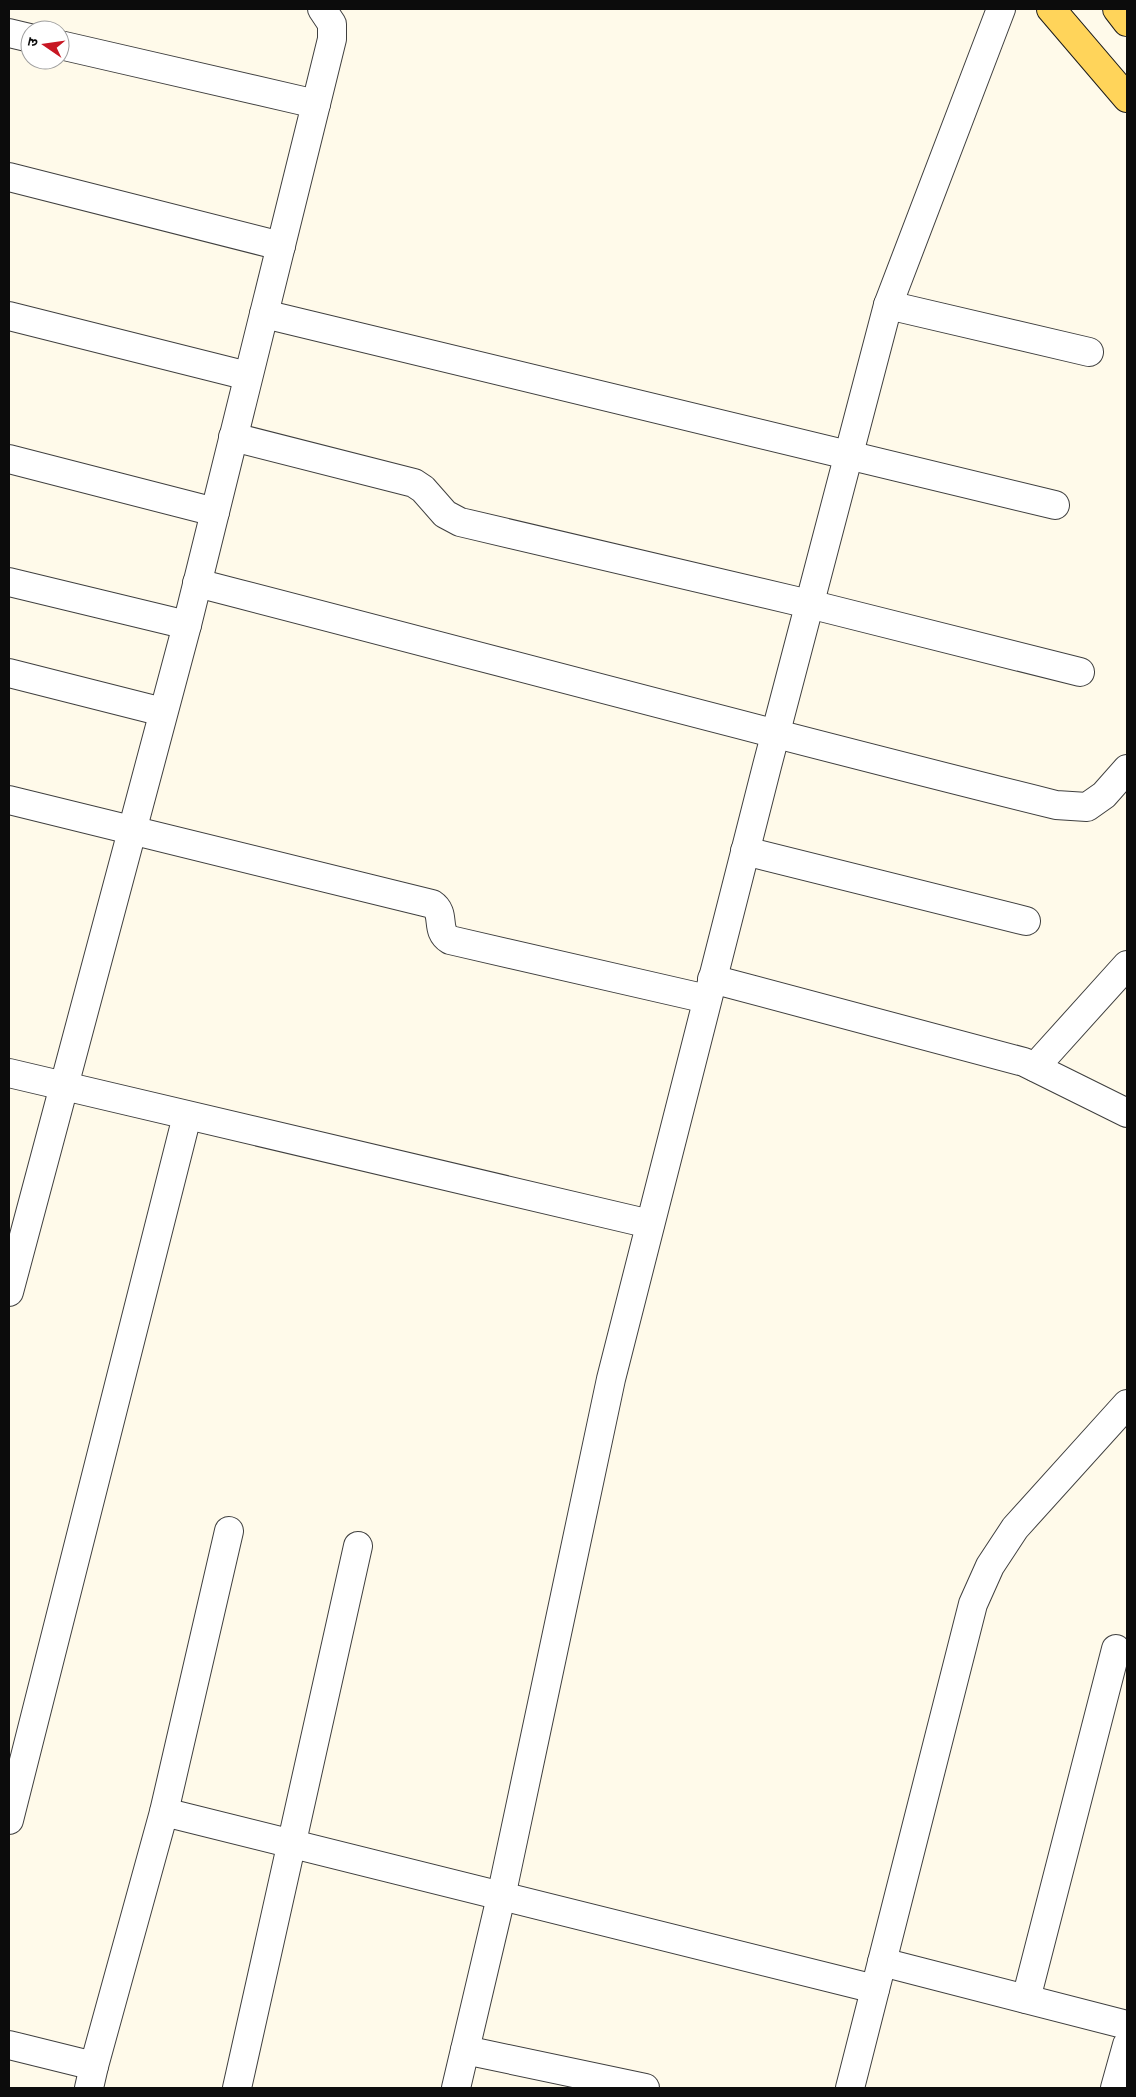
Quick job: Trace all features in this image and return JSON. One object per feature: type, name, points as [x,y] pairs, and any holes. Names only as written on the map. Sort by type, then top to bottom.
[{"type":"main road","points":[[1051,9],[1127,98]]},
{"type":"main road","points":[[1117,9],[1127,22]]},
{"type":"street","points":[[9,1292],[19,1209],[63,1087],[132,831],[187,625],[332,39],[332,24],[322,9]]},
{"type":"street","points":[[456,2088],[501,1897],[611,1379],[848,454],[888,305],[1001,9]]},
{"type":"street","points":[[70,47],[316,104]]},
{"type":"street","points":[[9,177],[281,246]]},
{"type":"street","points":[[888,305],[1089,352]]},
{"type":"street","points":[[264,314],[1055,505]]},
{"type":"street","points":[[9,316],[248,376]]},
{"type":"street","points":[[233,438],[414,482],[423,489],[445,514],[460,522],[810,604],[1080,672]]},
{"type":"street","points":[[9,459],[215,512]]},
{"type":"street","points":[[9,582],[187,625]]},
{"type":"street","points":[[197,583],[530,669],[775,735],[1056,806],[1087,806],[1104,795],[1127,769]]},
{"type":"street","points":[[9,673],[163,712]]},
{"type":"street","points":[[9,800],[432,904],[437,908],[440,915],[441,930],[444,936],[450,940],[710,989],[1024,1062],[1127,1114]]},
{"type":"street","points":[[745,851],[1026,921]]},
{"type":"street","points":[[1035,1067],[1127,965]]},
{"type":"street","points":[[9,1073],[650,1224]]},
{"type":"street","points":[[9,1820],[188,1116]]},
{"type":"street","points":[[850,2088],[973,1604],[990,1566],[1015,1528],[1127,1404]]},
{"type":"street","points":[[9,2045],[92,2077],[164,1812],[229,1531]]},
{"type":"street","points":[[237,2088],[358,1546]]},
{"type":"street","points":[[1026,1999],[1116,1649]]},
{"type":"street","points":[[164,1812],[875,1989]]},
{"type":"street","points":[[882,1962],[1127,2025]]},
{"type":"street","points":[[1115,2088],[1127,2045]]},
{"type":"street","points":[[465,2050],[645,2088]]}]
